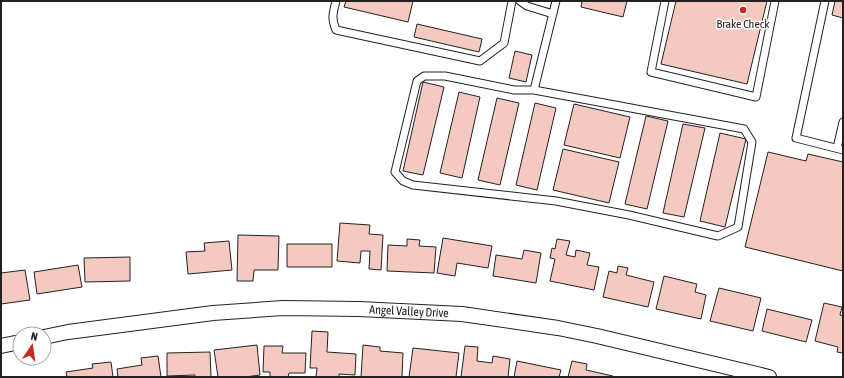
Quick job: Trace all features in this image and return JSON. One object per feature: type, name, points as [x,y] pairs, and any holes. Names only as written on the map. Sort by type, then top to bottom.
[{"type":"street","name":"Angel Valley Drive","points":[[52,335],[213,313],[283,308],[359,309],[462,314],[597,336],[769,377]]},
{"type":"street","points":[[1,346],[12,344]]},
{"type":"lane","points":[[336,1],[332,18],[336,30],[480,61],[504,43],[512,1]]},
{"type":"lane","points":[[520,1],[527,6],[553,14]]},
{"type":"lane","points":[[534,90],[556,1]]},
{"type":"lane","points":[[665,1],[651,72],[756,97],[775,1]]},
{"type":"lane","points":[[826,1],[796,138],[840,149],[843,122]]},
{"type":"lane","points":[[424,76],[445,76],[514,90],[534,90],[744,129],[752,142],[738,228],[718,236],[629,215],[556,201],[413,185],[402,181],[395,172],[417,81],[424,76]]},
{"type":"building","points":[[346,1],[413,1],[408,22],[344,7]]},
{"type":"building","points":[[582,1],[627,1],[623,17],[581,7]]},
{"type":"building","points":[[676,1],[767,1],[747,84],[661,64]]},
{"type":"building","points":[[835,1],[843,1],[843,18],[832,15]]},
{"type":"building","points":[[417,24],[482,39],[479,52],[414,37]]},
{"type":"building","points":[[515,51],[532,55],[526,82],[509,78]]},
{"type":"building","points":[[423,82],[444,87],[423,175],[403,171]]},
{"type":"building","points":[[459,92],[480,97],[462,178],[440,173]]},
{"type":"building","points":[[497,98],[519,103],[500,185],[478,180]]},
{"type":"building","points":[[535,103],[556,108],[537,190],[516,185]]},
{"type":"building","points":[[574,104],[630,117],[620,158],[564,145]]},
{"type":"building","points":[[646,116],[668,121],[647,209],[625,204]]},
{"type":"building","points":[[683,124],[705,128],[684,217],[663,213]]},
{"type":"building","points":[[720,133],[746,139],[725,227],[700,221]]},
{"type":"building","points":[[563,149],[619,162],[609,203],[553,190]]},
{"type":"building","points":[[768,152],[806,161],[808,154],[843,162],[843,271],[745,247]]},
{"type":"building","points":[[340,223],[370,225],[369,234],[383,235],[381,270],[369,269],[370,251],[361,251],[360,263],[337,261]]},
{"type":"building","points":[[238,235],[279,236],[278,270],[254,270],[253,281],[237,281]]},
{"type":"building","points":[[443,238],[492,246],[488,268],[457,263],[455,276],[437,273]]},
{"type":"building","points":[[407,239],[420,240],[419,246],[436,247],[434,273],[387,271],[388,245],[407,246]]},
{"type":"building","points":[[557,239],[570,241],[566,255],[575,257],[576,250],[590,253],[587,265],[599,267],[594,290],[550,281],[555,259],[550,258],[552,248],[555,249]]},
{"type":"building","points":[[229,241],[232,270],[188,274],[186,252],[205,251],[204,243]]},
{"type":"building","points":[[287,244],[332,244],[332,267],[287,267]]},
{"type":"building","points":[[524,250],[541,253],[536,283],[493,276],[496,255],[522,259]]},
{"type":"building","points":[[130,257],[130,281],[85,282],[84,258]]},
{"type":"building","points":[[78,265],[82,287],[37,294],[34,272]]},
{"type":"building","points":[[618,266],[628,268],[626,275],[654,282],[648,307],[603,297],[609,271],[617,273]]},
{"type":"building","points":[[25,270],[30,300],[1,304],[1,273]]},
{"type":"building","points":[[664,276],[697,284],[695,292],[706,295],[701,319],[656,309]]},
{"type":"building","points":[[719,288],[761,298],[753,331],[710,321]]},
{"type":"building","points":[[824,303],[842,307],[840,315],[843,316],[843,353],[837,352],[838,347],[815,341]]},
{"type":"building","points":[[767,309],[812,320],[806,342],[762,331]]},
{"type":"building","points":[[312,331],[328,332],[327,352],[356,354],[355,375],[339,374],[339,377],[316,377],[317,368],[310,368]]},
{"type":"building","points":[[257,345],[260,375],[245,377],[218,377],[214,350]]},
{"type":"building","points":[[363,345],[380,347],[380,351],[403,353],[402,377],[361,377]]},
{"type":"building","points":[[264,346],[283,346],[282,353],[306,353],[305,373],[289,373],[288,377],[270,377],[270,372],[263,372]]},
{"type":"building","points":[[465,346],[478,347],[477,361],[492,363],[493,356],[510,359],[508,377],[461,377]]},
{"type":"building","points":[[413,348],[459,353],[456,377],[409,377]]},
{"type":"building","points":[[210,352],[211,377],[195,377],[195,375],[167,376],[167,353]]},
{"type":"building","points":[[158,356],[161,377],[118,377],[117,369],[142,365],[141,358]]},
{"type":"building","points":[[517,361],[561,370],[559,377],[514,377]]},
{"type":"building","points":[[572,361],[587,364],[586,370],[613,377],[568,377]]},
{"type":"building","points":[[111,362],[113,377],[67,377],[66,372],[93,368],[92,364]]},
{"type":"place","name":"Brake Check","points":[[743,10]]}]
